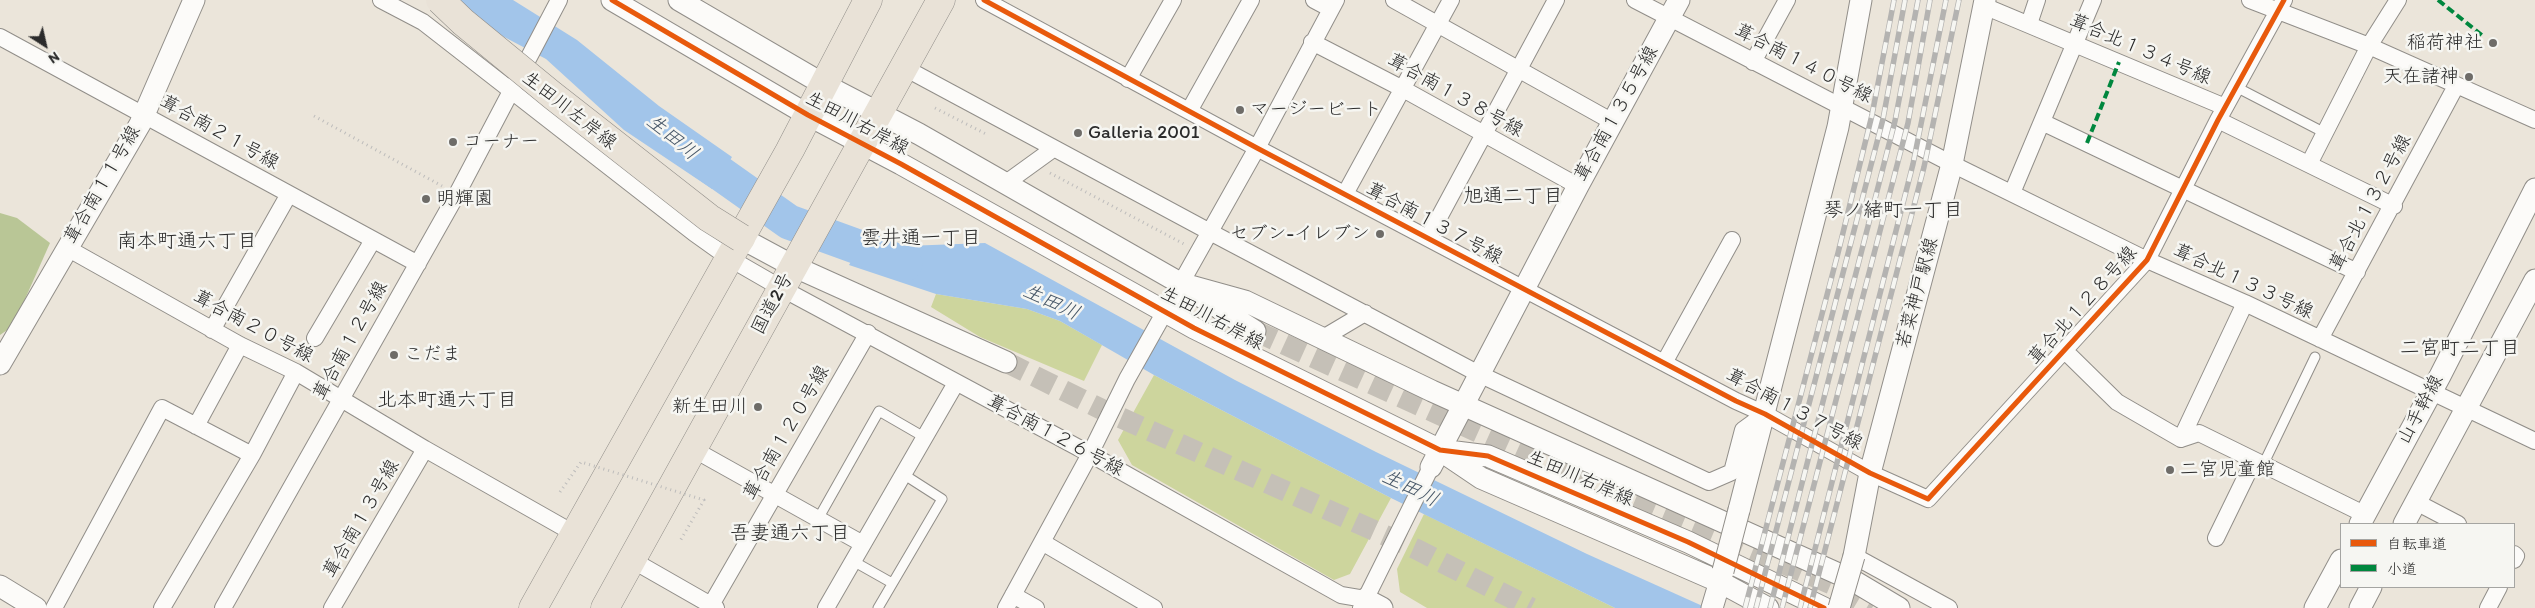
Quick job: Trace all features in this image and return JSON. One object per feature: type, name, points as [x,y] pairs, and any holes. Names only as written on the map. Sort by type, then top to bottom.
[{"type":"highway","points":[[440,0],[463,22],[552,95],[709,218],[735,248]]},
{"type":"highway","points":[[533,608],[790,150],[868,0]]},
{"type":"highway","name":"国道2号","points":[[605,608],[806,241],[941,0]]},
{"type":"street","name":"葺合南１１号線","points":[[0,364],[144,114],[194,0]]},
{"type":"street","name":"生田川左岸線","points":[[382,0],[423,22],[694,233],[735,248]]},
{"type":"street","name":"生田川右岸線","points":[[612,0],[1161,318],[1194,328],[1435,458],[1488,456],[1688,542],[1824,608]]},
{"type":"street","name":"生田川右岸線","points":[[679,0],[823,84],[1006,183],[1180,283],[1245,302],[1463,405],[1852,580],[1899,608]]},
{"type":"street","name":"葺合南１３７号線","points":[[984,0],[1257,148],[1736,401],[1765,414],[1870,474]]},
{"type":"street","points":[[1128,79],[1173,0]]},
{"type":"street","points":[[1189,111],[1251,0]]},
{"type":"street","points":[[1036,608],[1010,602],[1090,454],[1127,378],[1257,148],[1312,42],[1334,5],[1314,0]]},
{"type":"street","points":[[1394,0],[1613,122]]},
{"type":"street","points":[[1345,194],[1452,0]]},
{"type":"street","points":[[1428,238],[1486,134],[1556,0]]},
{"type":"street","name":"葺合南１４０号線","points":[[1636,0],[1674,9],[1753,62],[1952,164]]},
{"type":"street","points":[[1753,62],[1787,0]]},
{"type":"street","points":[[1717,590],[1765,414],[1842,106],[1861,0]]},
{"type":"street","points":[[2028,24],[2037,0]]},
{"type":"street","points":[[2012,193],[2093,0]]},
{"type":"street","points":[[2250,0],[2280,6],[2535,120]]},
{"type":"street","points":[[2309,164],[2369,46],[2398,0]]},
{"type":"street","name":"葺合南１２号線","points":[[223,608],[457,194],[557,3]]},
{"type":"street","name":"葺合北１３４号線","points":[[1984,3],[2221,114],[2309,164],[2394,206]]},
{"type":"street","name":"若菜神戸駅線","points":[[1838,608],[1854,556],[1870,474],[1952,164],[1984,3]]},
{"type":"street","name":"葺合北１２８号線","points":[[1870,474],[1928,499],[2147,260],[2221,114],[2280,6]]},
{"type":"street","name":"葺合南１３５号線","points":[[1435,458],[1578,186],[1674,9]]},
{"type":"street","name":"葺合南２１号線","points":[[0,37],[418,264]]},
{"type":"street","name":"葺合南１３８号線","points":[[1312,42],[1403,89],[1578,186]]},
{"type":"street","points":[[903,66],[1053,149],[1479,374],[1709,482],[1732,472],[1743,430],[1765,414]]},
{"type":"street","name":"葺合北１３２号線","points":[[2320,339],[2394,206],[2456,86]]},
{"type":"street","points":[[2042,122],[2357,272]]},
{"type":"street","points":[[1006,183],[1053,149]]},
{"type":"street","name":"葺合北１３３号線","points":[[1952,164],[2147,260],[2245,303],[2535,441]]},
{"type":"street","name":"山手幹線","points":[[2363,520],[2535,189]]},
{"type":"street","points":[[212,330],[289,194]]},
{"type":"street","points":[[315,338],[373,240]]},
{"type":"street","points":[[1664,363],[1732,240]]},
{"type":"street","name":"葺合南２０号線","points":[[67,248],[212,330],[296,372],[426,450],[575,534]]},
{"type":"street","points":[[735,248],[787,277],[1006,362]]},
{"type":"street","name":"葺合南１２６号線","points":[[787,277],[868,333],[956,383],[1090,454],[1341,595],[1369,605]]},
{"type":"street","name":"山手幹線","points":[[2405,523],[2535,280]]},
{"type":"street","points":[[1180,283],[1254,331]]},
{"type":"street","points":[[2181,439],[2245,303]]},
{"type":"street","points":[[1323,338],[1365,313]]},
{"type":"street","name":"葺合南１２０号線","points":[[714,606],[774,494],[868,333]]},
{"type":"street","points":[[196,426],[240,345]]},
{"type":"street","points":[[2064,350],[2117,402],[2181,439],[2198,433],[2259,462],[2363,520]]},
{"type":"street","points":[[162,608],[252,455],[296,372]]},
{"type":"street","points":[[826,608],[956,383]]},
{"type":"street","points":[[54,608],[162,408],[252,455]]},
{"type":"street","points":[[693,449],[863,544]]},
{"type":"street","name":"葺合南１３号線","points":[[332,608],[426,450]]},
{"type":"street","points":[[1369,605],[1402,522],[1435,458],[1717,590],[1768,608]]},
{"type":"street","points":[[2216,538],[2259,462]]},
{"type":"street","points":[[2416,502],[2456,523]]},
{"type":"street","points":[[1042,542],[1154,608]]},
{"type":"street","points":[[1854,556],[1950,608]]},
{"type":"street","points":[[632,560],[714,606]]},
{"type":"street","points":[[2315,608],[2340,562]]},
{"type":"street","points":[[0,586],[36,608]]},
{"type":"street","points":[[2360,608],[2370,588]]},
{"type":"street","points":[[2488,608],[2498,588]]},
{"type":"lane","points":[[2236,87],[2325,134]]},
{"type":"lane","points":[[2259,462],[2314,357]]},
{"type":"lane","points":[[818,519],[879,411],[924,437]]},
{"type":"lane","points":[[878,608],[942,498],[903,474]]},
{"type":"lane","points":[[853,561],[892,583]]},
{"type":"path","points":[[314,116],[457,194]]},
{"type":"path","points":[[560,492],[581,462],[704,500],[680,542]]},
{"type":"green space","points":[[0,213],[17,218],[50,243],[13,326],[0,335]]},
{"type":"green space","points":[[936,294],[1027,309],[1060,321],[1102,345],[1084,381],[980,337],[931,307]]},
{"type":"green space","points":[[1154,375],[1391,498],[1350,574],[1334,580],[1132,465],[1118,440]]},
{"type":"green space","points":[[1424,514],[1615,608],[1427,608],[1400,592],[1397,569]]},
{"type":"water","points":[[434,0],[513,0],[577,40],[659,106],[732,157],[712,189],[624,130],[546,59]]},
{"type":"water","points":[[869,232],[906,246],[985,243],[1235,380],[1376,452],[1587,554],[1707,608],[1615,608],[1391,498],[1154,375],[1060,321],[1027,309],[936,294],[849,265]]},
{"type":"waterway","name":"生田川","points":[[683,147],[789,222],[905,264]]},
{"type":"tunnel","points":[[1255,331],[1584,480],[1834,585],[1872,608]]},
{"type":"tunnel","points":[[1006,362],[1101,409],[1418,550],[1531,608]]},
{"type":"railway","points":[[1745,608],[1838,253],[1872,115],[1894,0]]},
{"type":"railway","points":[[1756,608],[1883,119],[1905,0]]},
{"type":"railway","points":[[1770,608],[1895,121],[1918,0]]},
{"type":"railway","points":[[1782,608],[1908,123],[1930,0]]},
{"type":"railway","points":[[1800,608],[1913,164],[1946,0]]},
{"type":"railway","points":[[1810,608],[1924,167],[1959,0]]},
{"type":"marked path","points":[[2438,0],[2483,36]]},
{"type":"marked path","points":[[2087,143],[2119,62]]},
{"type":"cycle path","points":[[612,0],[808,115],[901,164],[1194,328],[1440,450],[1488,456],[1688,542],[1824,608]]},
{"type":"cycle path","points":[[984,0],[1257,148],[1736,401],[1765,414],[1870,473],[1928,499],[2147,260],[2218,120],[2284,0]]},
{"type":"place","name":"稲荷神社","points":[[2493,43]]},
{"type":"place","name":"天在諸神","points":[[2469,77]]},
{"type":"place","name":"マージービート","points":[[1240,110]]},
{"type":"place","name":"Galleria 2001","points":[[1078,133]]},
{"type":"place","name":"コーナー","points":[[453,142]]},
{"type":"place","name":"明輝園","points":[[426,199]]},
{"type":"place","name":"セブン-イレブン","points":[[1380,234]]},
{"type":"place","name":"こだま","points":[[394,355]]},
{"type":"place","name":"新生田川","points":[[758,407]]},
{"type":"place","name":"二宮児童館","points":[[2170,470]]},
{"type":"district","name":"旭通二丁目","points":[[1513,197]]},
{"type":"district","name":"琴ノ緒町一丁目","points":[[1893,211]]},
{"type":"district","name":"雲井通一丁目","points":[[921,239]]},
{"type":"district","name":"南本町通六丁目","points":[[187,242]]},
{"type":"district","name":"二宮町二丁目","points":[[2460,349]]},
{"type":"district","name":"北本町通六丁目","points":[[447,401]]},
{"type":"district","name":"吾妻通六丁目","points":[[790,534]]}]
